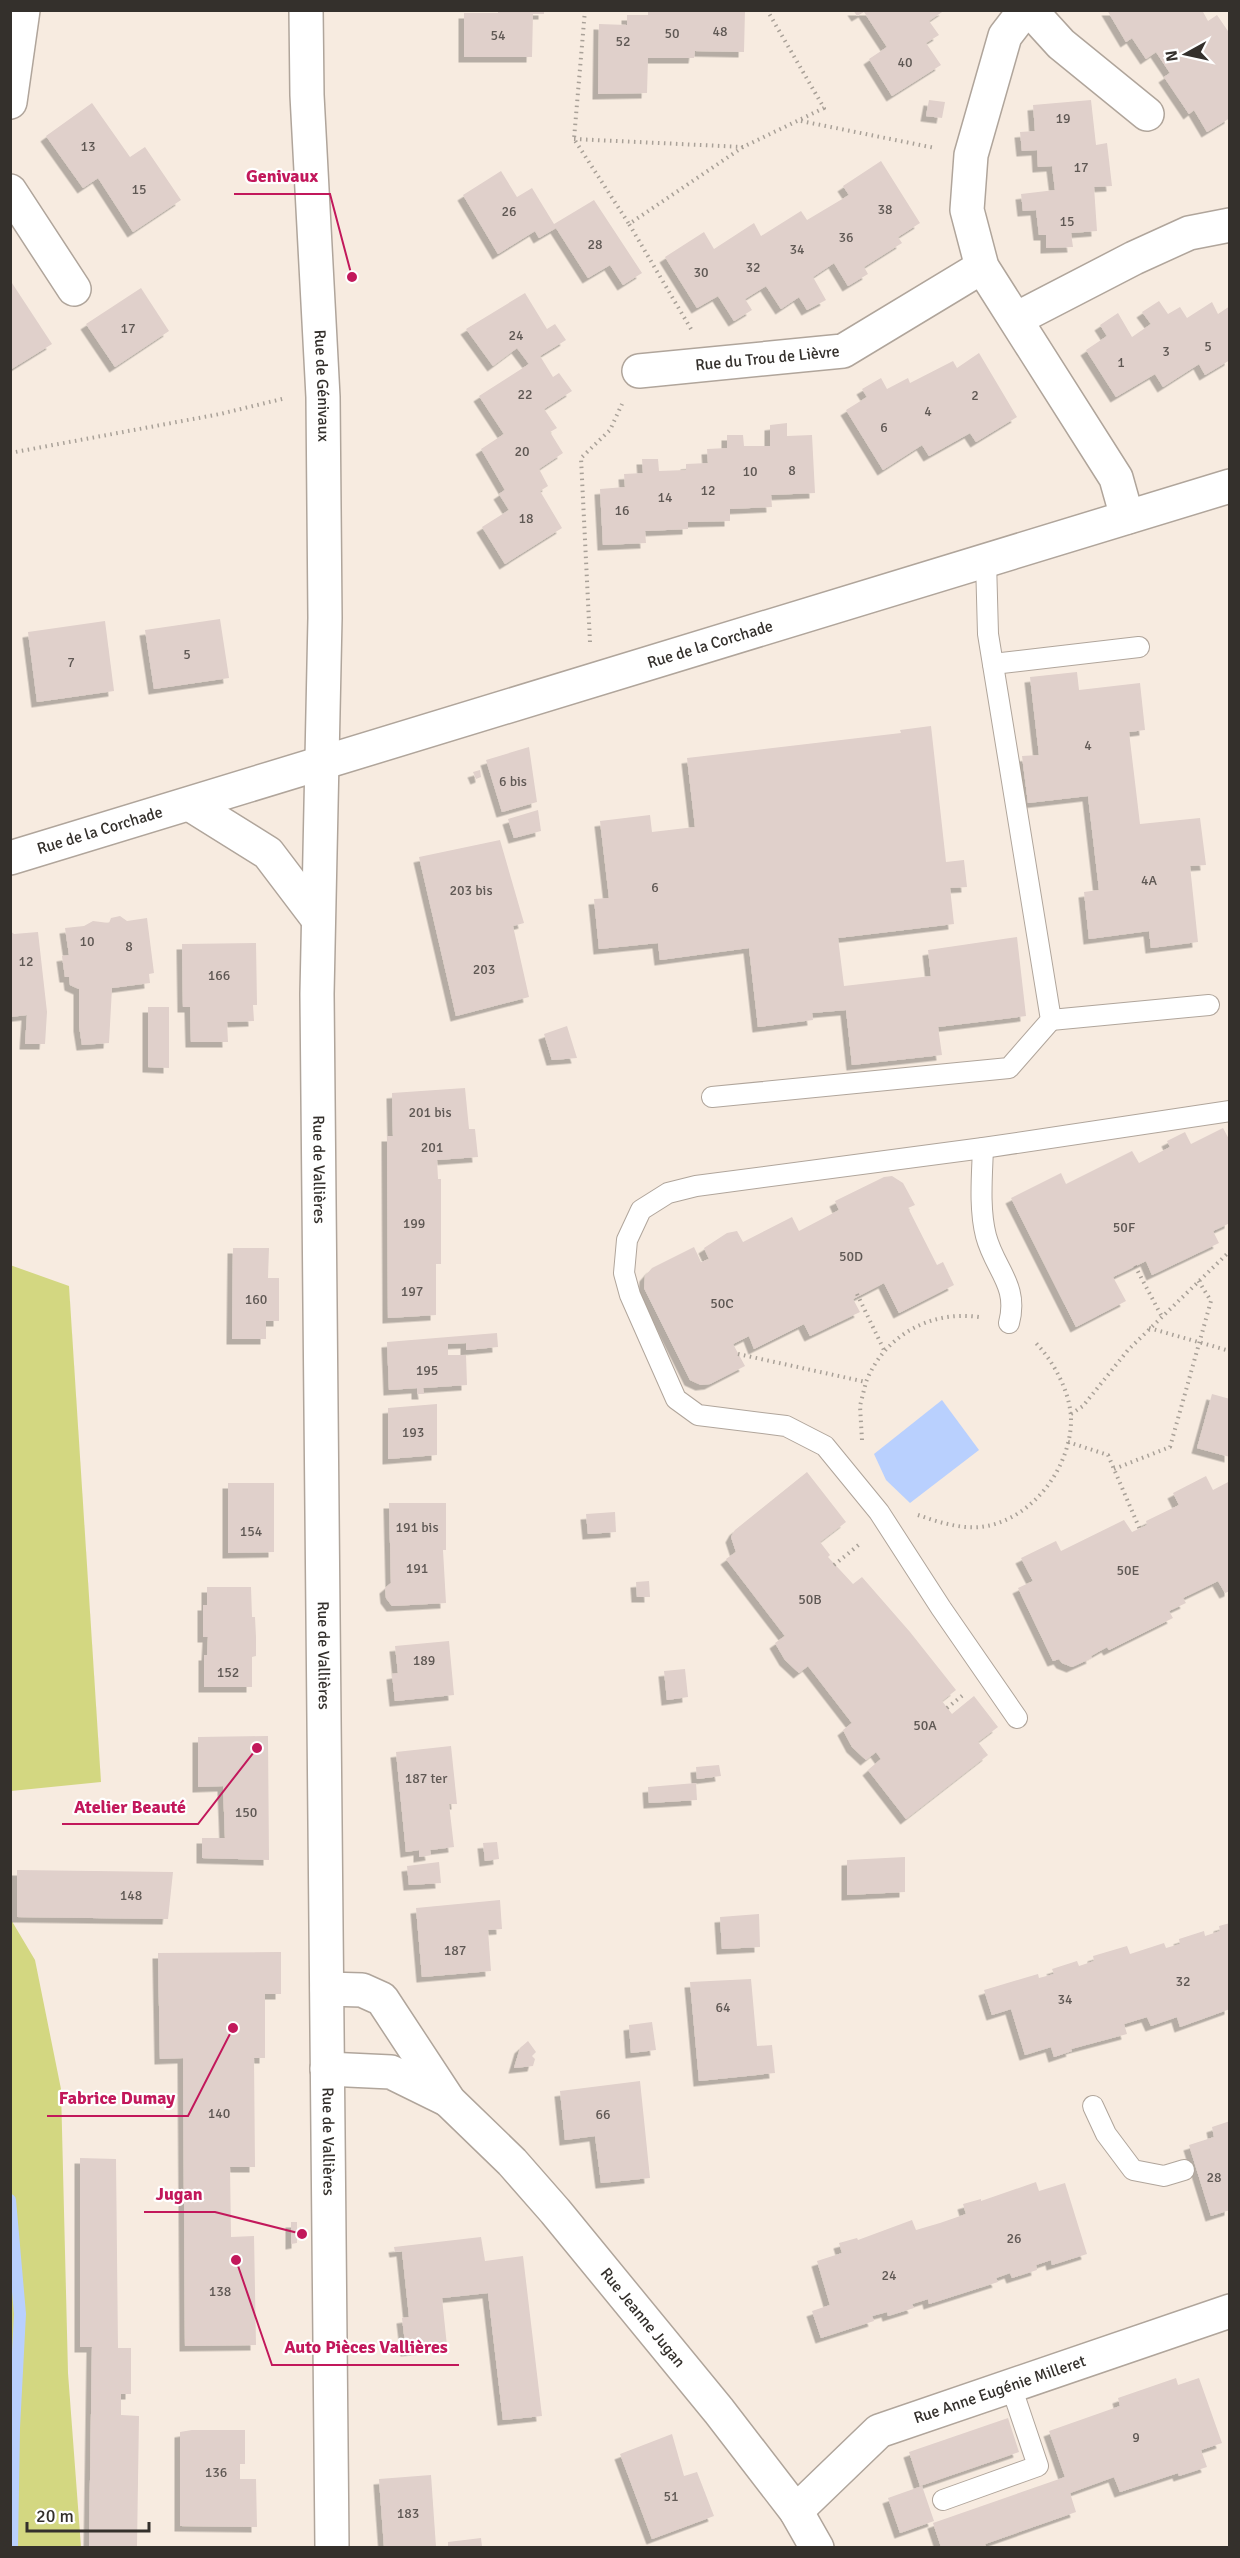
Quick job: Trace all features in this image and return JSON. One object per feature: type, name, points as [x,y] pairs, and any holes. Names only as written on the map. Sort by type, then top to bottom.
[{"type":"main road","points":[[10,102],[23,10]]},
{"type":"main road","name":"Rue de Génivaux","points":[[306,10],[307,95],[323,397],[325,618],[321,763]]},
{"type":"main road","points":[[1127,517],[1116,478],[982,267],[967,210],[971,155],[1005,36],[1027,10],[1061,44],[1147,114]]},
{"type":"main road","points":[[10,191],[74,289]]},
{"type":"main road","points":[[1016,319],[1180,237],[1230,225]]},
{"type":"main road","name":"Rue du Trou de Lièvre","points":[[639,370],[843,351],[982,267]]},
{"type":"main road","name":"Rue de la Corchade","points":[[10,858],[191,805],[528,699],[592,682],[1230,486]]},
{"type":"main road","name":"Rue de Vallières","points":[[321,763],[318,920],[332,2547]]},
{"type":"main road","points":[[191,805],[268,854],[318,920]]},
{"type":"main road","name":"Rue Jeanne Jugan","points":[[327,1989],[362,1990],[382,1999],[449,2101],[512,2162],[555,2211],[719,2411],[796,2511],[817,2547]]},
{"type":"main road","name":"Rue Jeanne Jugan","points":[[327,2069],[392,2072],[449,2101]]},
{"type":"main road","name":"Rue Anne Eugénie Milleret","points":[[796,2511],[879,2431],[1230,2311]]},
{"type":"lane","points":[[986,561],[988,634],[1051,1020]]},
{"type":"lane","points":[[993,664],[1139,647]]},
{"type":"lane","points":[[712,1097],[1009,1068],[1051,1020],[1209,1005]]},
{"type":"lane","points":[[1017,1718],[941,1608],[879,1512],[825,1446],[786,1426],[698,1415],[676,1398],[630,1295],[624,1273],[627,1240],[641,1210],[668,1193],[708,1184],[983,1148],[1230,1111]]},
{"type":"lane","points":[[983,1148],[982,1182],[986,1236],[1012,1293],[1013,1308],[1009,1323]]},
{"type":"lane","points":[[1093,2106],[1106,2134],[1133,2170],[1164,2176],[1184,2170]]},
{"type":"lane","points":[[943,2500],[1038,2466],[1011,2386]]},
{"type":"path","points":[[585,10],[574,139],[629,224],[711,363]]},
{"type":"path","points":[[629,224],[743,147],[824,108],[767,10]]},
{"type":"path","points":[[800,121],[971,155]]},
{"type":"path","points":[[574,139],[743,147]]},
{"type":"path","points":[[592,682],[581,458],[610,430],[639,370]]},
{"type":"path","points":[[10,453],[220,414],[280,398],[323,397]]},
{"type":"path","points":[[1070,1414],[1083,1406],[1128,1350],[1161,1315],[1230,1251]]},
{"type":"path","points":[[1136,1266],[1161,1315]]},
{"type":"path","points":[[1114,1469],[1170,1447],[1211,1301],[1198,1280]]},
{"type":"path","points":[[857,1294],[884,1350]]},
{"type":"path","points":[[863,1448],[860,1406],[872,1365],[901,1335],[920,1324],[945,1317],[967,1315],[1009,1323],[1040,1347],[1053,1366],[1070,1406],[1068,1442],[1055,1476],[1039,1496],[1022,1511],[1000,1522],[982,1527],[951,1525],[914,1514]]},
{"type":"path","points":[[1149,1328],[1230,1351]]},
{"type":"path","points":[[738,1354],[866,1382]]},
{"type":"path","points":[[1068,1442],[1108,1455],[1141,1532]]},
{"type":"green space","points":[[10,1265],[69,1286],[101,1782],[11,1791]]},
{"type":"green space","points":[[10,1918],[35,1960],[61,2089],[68,2373],[81,2547],[11,2547]]},
{"type":"water","points":[[942,1400],[979,1450],[910,1503],[886,1480],[874,1454]]},
{"type":"building","points":[[498,10],[544,10],[544,14],[533,14],[532,57],[464,57],[464,13],[498,13]]},
{"type":"building","points":[[648,10],[745,10],[744,52],[695,51],[694,58],[648,58],[647,93],[598,94],[599,24],[627,25],[627,15],[648,15]]},
{"type":"building","points":[[853,10],[945,10],[929,21],[939,35],[926,43],[941,65],[892,96],[869,59],[887,47],[864,12],[857,16]]},
{"type":"building","points":[[1107,10],[1202,10],[1208,21],[1217,15],[1230,34],[1230,118],[1207,132],[1194,110],[1189,114],[1164,77],[1170,73],[1156,52],[1146,59],[1132,38],[1126,42]]},
{"type":"building","points":[[929,100],[945,102],[942,118],[926,116]]},
{"type":"building","points":[[1091,100],[1096,145],[1107,143],[1112,186],[1094,187],[1097,231],[1071,233],[1073,247],[1046,248],[1046,235],[1039,235],[1036,210],[1023,211],[1021,194],[1055,190],[1052,166],[1038,167],[1037,150],[1022,151],[1020,132],[1035,131],[1033,105]]},
{"type":"building","points":[[92,103],[130,157],[145,147],[181,200],[133,232],[98,178],[83,188],[46,136]]},
{"type":"building","points":[[881,161],[920,223],[898,237],[902,243],[864,267],[868,274],[848,286],[834,263],[813,277],[826,300],[807,310],[799,297],[781,309],[766,286],[745,299],[752,310],[734,321],[718,296],[697,308],[665,257],[704,232],[714,249],[754,223],[761,236],[801,211],[807,220],[849,195],[843,186]]},
{"type":"building","points":[[501,171],[517,197],[532,188],[554,224],[594,200],[642,273],[623,285],[610,265],[588,278],[556,228],[539,238],[535,231],[498,254],[463,195]]},
{"type":"building","points":[[10,280],[52,344],[10,370]]},
{"type":"building","points":[[141,288],[169,331],[115,367],[86,324]]},
{"type":"building","points":[[525,293],[547,329],[555,324],[566,340],[540,356],[553,377],[559,373],[572,391],[544,409],[557,428],[550,432],[563,453],[539,469],[548,486],[540,491],[562,528],[505,564],[482,527],[509,510],[499,494],[505,490],[481,449],[504,434],[479,396],[529,364],[517,348],[493,366],[466,329]]},
{"type":"building","points":[[1159,301],[1168,314],[1180,307],[1187,318],[1212,302],[1218,314],[1230,306],[1230,360],[1205,375],[1199,364],[1163,387],[1155,374],[1116,397],[1086,350],[1107,336],[1100,325],[1118,313],[1132,337],[1151,324],[1142,312]]},
{"type":"building","points":[[979,353],[1017,417],[976,442],[970,433],[929,456],[922,445],[883,470],[846,410],[867,397],[862,389],[881,378],[887,389],[908,378],[910,383],[953,361],[957,368]]},
{"type":"building","points":[[787,423],[787,436],[812,435],[815,493],[771,495],[772,507],[730,509],[730,521],[688,522],[688,529],[645,531],[646,543],[603,545],[600,489],[625,487],[624,474],[643,473],[642,459],[658,459],[659,471],[686,470],[686,464],[708,463],[707,449],[727,448],[727,435],[743,435],[744,446],[770,446],[770,425]]},
{"type":"building","points":[[220,619],[229,678],[154,689],[145,630]]},
{"type":"building","points":[[105,621],[114,691],[37,702],[28,632]]},
{"type":"building","points":[[1077,672],[1079,690],[1140,683],[1145,730],[1129,732],[1140,824],[1200,818],[1206,865],[1190,866],[1198,942],[1151,948],[1149,931],[1089,939],[1084,892],[1099,890],[1088,796],[1028,803],[1022,756],[1039,755],[1030,677]]},
{"type":"building","points":[[931,726],[946,862],[964,860],[967,887],[950,888],[954,924],[838,938],[844,986],[931,976],[928,950],[1017,937],[1026,1016],[938,1027],[942,1055],[852,1065],[846,1010],[812,1013],[813,1020],[758,1027],[749,948],[660,960],[658,943],[599,949],[594,899],[609,898],[600,821],[650,815],[652,832],[695,827],[687,758],[901,733],[900,730]]},
{"type":"building","points":[[529,747],[537,802],[502,812],[486,760]]},
{"type":"building","points":[[480,770],[481,777],[476,779],[473,772]]},
{"type":"building","points":[[538,810],[541,831],[514,838],[508,819]]},
{"type":"building","points":[[500,840],[524,923],[513,926],[529,997],[456,1016],[419,857]]},
{"type":"building","points":[[120,916],[127,921],[147,918],[154,973],[149,974],[150,983],[112,988],[109,1043],[82,1045],[79,1026],[79,989],[70,985],[69,977],[65,977],[62,956],[69,955],[65,928],[84,926],[93,921],[109,923],[111,918]]},
{"type":"building","points":[[10,931],[14,934],[38,932],[47,1012],[45,1044],[25,1044],[27,1015],[10,1017]]},
{"type":"building","points":[[256,943],[257,1005],[253,1005],[254,1021],[227,1022],[228,1042],[191,1042],[190,1007],[183,1007],[182,944]]},
{"type":"building","points":[[148,1007],[169,1007],[169,1068],[148,1067]]},
{"type":"building","points":[[567,1026],[577,1058],[552,1060],[544,1034]]},
{"type":"building","points":[[465,1088],[469,1129],[475,1129],[478,1157],[437,1160],[438,1179],[441,1179],[441,1264],[436,1264],[436,1315],[388,1318],[387,1136],[393,1136],[392,1093]]},
{"type":"building","points":[[1223,1128],[1230,1141],[1230,1223],[1213,1231],[1219,1243],[1152,1275],[1146,1261],[1113,1277],[1126,1301],[1076,1327],[1011,1198],[1061,1173],[1066,1184],[1132,1151],[1139,1163],[1170,1147],[1167,1141],[1185,1132],[1191,1144]]},
{"type":"building","points":[[892,1176],[903,1183],[915,1205],[908,1208],[937,1265],[943,1262],[954,1285],[899,1313],[884,1283],[853,1299],[860,1312],[810,1336],[804,1324],[754,1349],[749,1336],[733,1344],[745,1366],[710,1384],[701,1385],[690,1380],[644,1288],[645,1276],[652,1268],[694,1247],[701,1262],[709,1259],[704,1248],[727,1233],[737,1231],[743,1242],[792,1217],[799,1231],[839,1210],[835,1201],[884,1177]]},
{"type":"building","points":[[233,1248],[269,1248],[268,1278],[279,1278],[279,1321],[266,1321],[266,1339],[232,1339]]},
{"type":"building","points":[[497,1333],[498,1347],[466,1350],[466,1343],[448,1344],[448,1355],[466,1355],[467,1385],[423,1388],[424,1394],[417,1394],[417,1388],[389,1390],[387,1342]]},
{"type":"building","points":[[1212,1394],[1230,1399],[1230,1457],[1197,1448]]},
{"type":"building","points":[[437,1404],[437,1455],[388,1459],[388,1408]]},
{"type":"building","points":[[807,1472],[846,1522],[820,1542],[830,1555],[828,1557],[853,1584],[862,1577],[956,1690],[942,1701],[952,1714],[974,1696],[998,1727],[978,1742],[988,1755],[906,1819],[868,1770],[881,1759],[876,1752],[866,1760],[852,1747],[843,1730],[852,1723],[808,1666],[799,1673],[785,1660],[775,1643],[785,1636],[726,1559],[736,1552],[731,1537],[735,1530]]},
{"type":"building","points":[[1206,1476],[1213,1490],[1230,1481],[1230,1591],[1225,1593],[1218,1581],[1183,1598],[1186,1603],[1169,1611],[1173,1618],[1109,1650],[1107,1647],[1091,1656],[1092,1658],[1072,1667],[1062,1663],[1059,1659],[1053,1661],[1018,1588],[1033,1581],[1021,1558],[1056,1541],[1061,1551],[1124,1520],[1132,1532],[1147,1525],[1146,1521],[1179,1505],[1173,1493]]},
{"type":"building","points":[[228,1483],[274,1483],[274,1552],[228,1553]]},
{"type":"building","points":[[389,1503],[446,1503],[446,1550],[443,1550],[446,1603],[392,1606],[386,1598],[385,1588],[391,1583]]},
{"type":"building","points":[[615,1512],[616,1532],[588,1534],[586,1514]]},
{"type":"building","points":[[649,1581],[650,1597],[637,1597],[636,1582]]},
{"type":"building","points":[[207,1587],[251,1587],[252,1617],[255,1617],[256,1637],[256,1656],[252,1657],[252,1687],[204,1687],[204,1655],[207,1655],[208,1637],[203,1637],[203,1605],[207,1605]]},
{"type":"building","points":[[449,1641],[454,1695],[395,1701],[392,1674],[398,1673],[395,1646]]},
{"type":"building","points":[[685,1669],[688,1697],[667,1700],[664,1671]]},
{"type":"building","points":[[268,1736],[269,1860],[202,1858],[202,1838],[225,1838],[223,1786],[198,1787],[198,1737]]},
{"type":"building","points":[[451,1746],[457,1804],[449,1804],[454,1847],[430,1850],[431,1855],[419,1857],[419,1850],[406,1852],[396,1752]]},
{"type":"building","points":[[719,1765],[721,1776],[697,1779],[696,1767]]},
{"type":"building","points":[[696,1783],[697,1800],[649,1803],[648,1787]]},
{"type":"building","points":[[497,1842],[499,1859],[485,1861],[483,1843]]},
{"type":"building","points":[[905,1857],[905,1892],[847,1895],[847,1860]]},
{"type":"building","points":[[439,1862],[441,1883],[409,1885],[407,1866]]},
{"type":"building","points":[[17,1870],[173,1872],[168,1919],[17,1917]]},
{"type":"building","points":[[500,1900],[502,1929],[488,1930],[491,1971],[422,1977],[416,1908]]},
{"type":"building","points":[[759,1914],[760,1947],[722,1949],[720,1917]]},
{"type":"building","points":[[1230,1923],[1230,2009],[1180,2027],[1177,2017],[1151,2026],[1147,2017],[1124,2024],[1127,2034],[1071,2049],[1072,2051],[1054,2057],[1051,2047],[1025,2055],[1011,2009],[992,2015],[984,1990],[1038,1974],[1039,1978],[1054,1974],[1052,1969],[1077,1961],[1079,1966],[1094,1961],[1093,1956],[1127,1946],[1130,1954],[1164,1943],[1166,1948],[1180,1944],[1179,1939],[1204,1931],[1205,1936],[1220,1931],[1219,1926]]},
{"type":"building","points":[[281,1952],[281,1994],[265,1994],[265,2058],[254,2058],[255,2167],[230,2167],[231,2237],[254,2236],[256,2345],[185,2346],[183,2058],[160,2059],[158,1953]]},
{"type":"building","points":[[751,1979],[757,2046],[772,2045],[775,2073],[699,2081],[690,1982]]},
{"type":"building","points":[[652,2022],[656,2050],[631,2053],[629,2025]]},
{"type":"building","points":[[528,2041],[536,2052],[532,2056],[535,2059],[533,2066],[514,2068],[520,2048]]},
{"type":"building","points":[[640,2081],[650,2178],[601,2183],[595,2136],[565,2140],[560,2091]]},
{"type":"building","points":[[1230,2121],[1230,2210],[1211,2216],[1189,2145],[1214,2137],[1212,2127]]},
{"type":"building","points":[[80,2158],[116,2159],[118,2348],[131,2348],[131,2394],[121,2394],[121,2415],[139,2416],[137,2547],[89,2547],[92,2347],[80,2347]]},
{"type":"building","points":[[1036,2182],[1039,2191],[1065,2183],[1087,2254],[1052,2265],[1051,2260],[1036,2265],[1037,2270],[1012,2278],[1010,2273],[996,2278],[998,2282],[929,2304],[928,2299],[912,2304],[914,2308],[888,2316],[887,2312],[872,2316],[874,2321],[821,2338],[812,2311],[830,2305],[817,2261],[842,2253],[839,2243],[857,2238],[858,2240],[912,2220],[916,2230],[940,2223],[966,2214],[963,2204],[981,2199],[981,2201]]},
{"type":"building","points":[[291,2222],[297,2222],[297,2243],[291,2244]]},
{"type":"building","points":[[481,2237],[485,2261],[523,2256],[542,2416],[503,2420],[488,2293],[442,2298],[447,2346],[406,2351],[402,2318],[409,2317],[402,2251],[395,2252],[394,2247]]},
{"type":"building","points":[[1176,2378],[1178,2385],[1199,2378],[1222,2443],[1201,2450],[1207,2467],[1179,2476],[1178,2473],[1120,2492],[1114,2477],[1070,2493],[1076,2512],[985,2544],[986,2547],[941,2547],[933,2523],[1065,2477],[1049,2431],[1120,2406],[1118,2398]]},
{"type":"building","points":[[1008,2418],[1019,2452],[920,2486],[909,2452]]},
{"type":"building","points":[[245,2430],[245,2464],[240,2464],[240,2479],[256,2479],[257,2527],[180,2526],[180,2432]]},
{"type":"building","points":[[672,2434],[684,2476],[697,2472],[714,2516],[652,2539],[620,2454]]},
{"type":"building","points":[[431,2475],[436,2547],[384,2547],[379,2479]]},
{"type":"building","points":[[922,2486],[934,2521],[900,2533],[888,2498]]},
{"type":"building","points":[[481,2538],[482,2547],[448,2547],[448,2542]]},
{"type":"waterway","points":[[10,2200],[20,2314],[14,2428],[12,2548]]},
{"type":"place","name":"Genivaux","points":[[352,277]]},
{"type":"place","name":"Atelier Beauté","points":[[257,1748]]},
{"type":"place","name":"Fabrice Dumay","points":[[233,2028]]},
{"type":"place","name":"Jugan","points":[[302,2234]]},
{"type":"place","name":"Auto Pièces Vallières","points":[[236,2260]]}]
